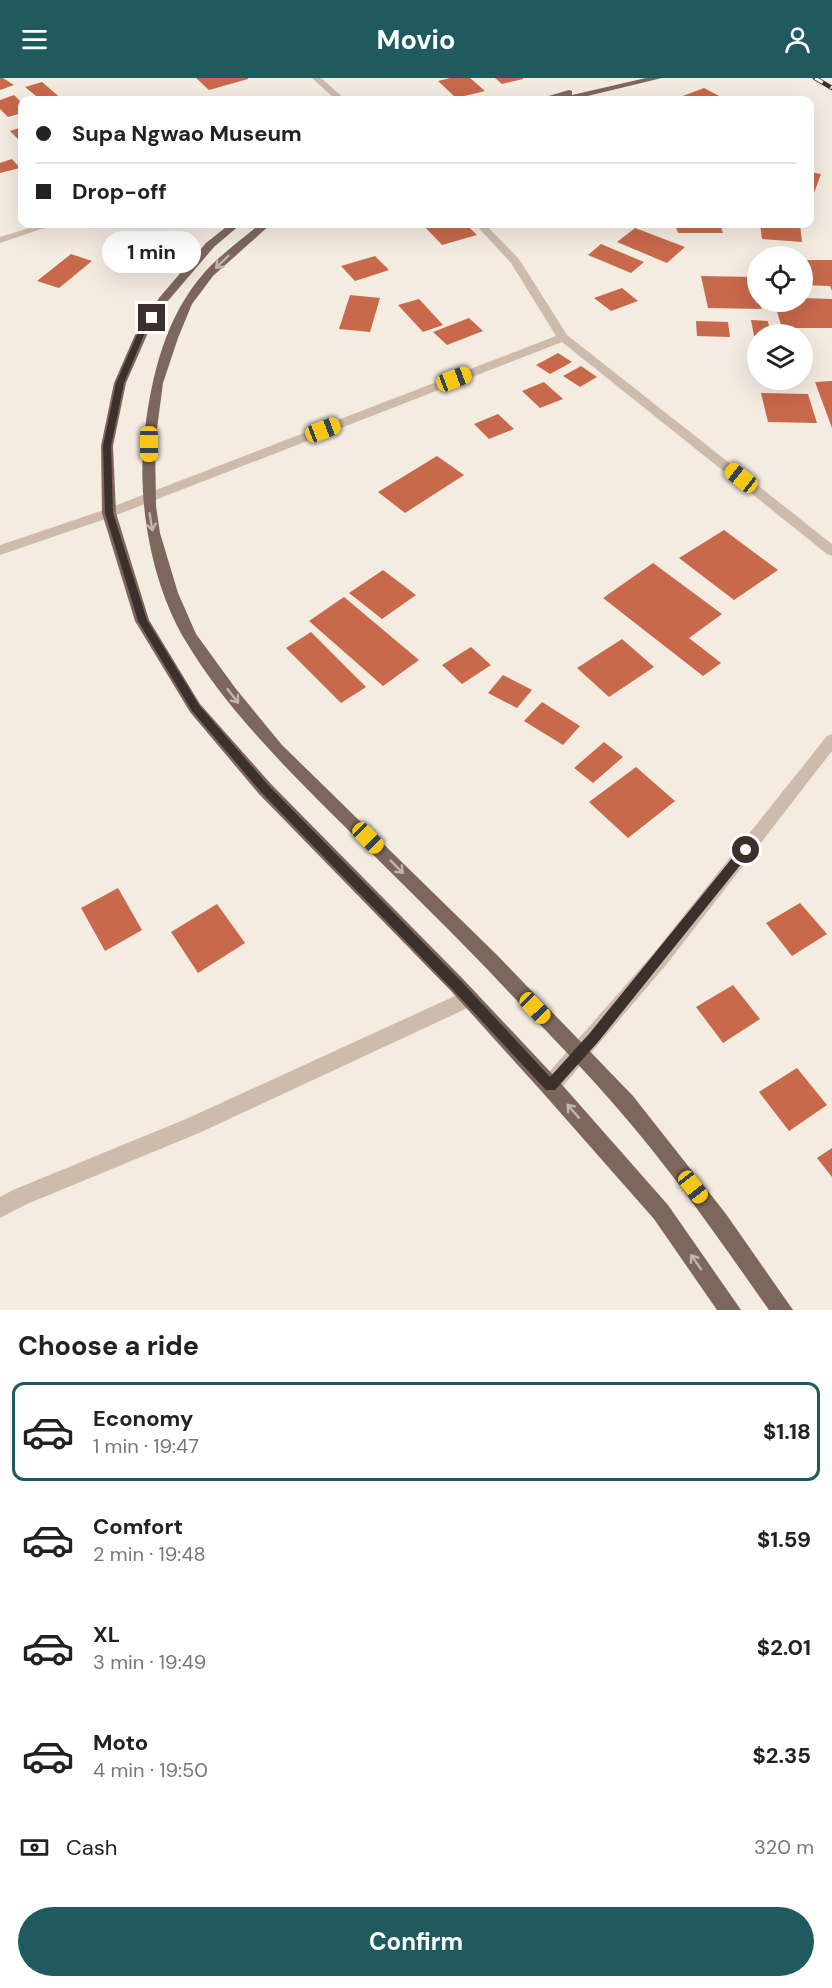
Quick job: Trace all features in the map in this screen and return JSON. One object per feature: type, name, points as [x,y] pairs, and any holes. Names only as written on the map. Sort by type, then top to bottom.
[{"type":"main road","points":[[556,96],[629,78]]},
{"type":"main road","points":[[579,96],[658,78]]},
{"type":"main road","points":[[231,228],[210,245],[163,300],[136,345],[120,383],[107,446],[109,513],[142,621],[195,708],[265,789],[550,1086],[661,1212],[730,1310]]},
{"type":"main road","points":[[261,228],[209,274],[187,304],[172,338],[156,393],[149,444],[148,498],[153,533],[171,593],[190,636],[231,693],[277,748],[483,952],[626,1103],[719,1221],[782,1310]]},
{"type":"street","points":[[316,78],[336,96]]},
{"type":"street","points":[[0,240],[38,228]]},
{"type":"street","points":[[484,228],[515,261],[562,337],[832,551]]},
{"type":"street","points":[[0,550],[109,513],[562,337]]},
{"type":"street","points":[[550,1086],[580,1054],[675,940],[832,740]]},
{"type":"street","points":[[0,1208],[21,1197],[192,1126],[468,999]]},
{"type":"building","points":[[0,78],[3,78],[14,85],[0,90]]},
{"type":"building","points":[[196,78],[248,78],[248,79],[209,90]]},
{"type":"building","points":[[450,78],[470,78],[485,91],[454,96],[438,81]]},
{"type":"building","points":[[495,78],[523,78],[523,79],[502,84]]},
{"type":"building","points":[[42,82],[58,96],[36,96],[25,87]]},
{"type":"building","points":[[704,88],[719,96],[683,96]]},
{"type":"building","points":[[14,95],[18,99],[18,114],[8,117],[0,109],[0,100]]},
{"type":"building","points":[[18,128],[18,139],[10,131]]},
{"type":"building","points":[[12,159],[18,168],[0,173],[0,163]]},
{"type":"building","points":[[814,173],[821,174],[814,193]]},
{"type":"building","points":[[426,228],[470,228],[477,235],[442,245]]},
{"type":"building","points":[[635,228],[685,247],[667,263],[617,242]]},
{"type":"building","points":[[676,228],[721,228],[723,233],[678,233]]},
{"type":"building","points":[[761,228],[800,228],[802,242],[762,239]]},
{"type":"building","points":[[601,244],[644,262],[631,273],[588,255]]},
{"type":"building","points":[[71,254],[92,261],[59,288],[37,281]]},
{"type":"building","points":[[375,256],[389,270],[355,281],[341,266]]},
{"type":"building","points":[[813,260],[832,260],[832,291],[830,286],[813,285]]},
{"type":"building","points":[[701,276],[747,277],[747,309],[708,308]]},
{"type":"building","points":[[622,288],[638,301],[611,311],[594,298]]},
{"type":"building","points":[[350,295],[380,298],[370,332],[339,329]]},
{"type":"building","points":[[813,298],[832,299],[832,328],[813,328],[813,324],[781,324],[777,312],[813,312]]},
{"type":"building","points":[[419,299],[443,325],[423,332],[398,305]]},
{"type":"building","points":[[469,318],[483,331],[447,345],[433,332]]},
{"type":"building","points":[[751,320],[768,321],[768,324],[752,324]]},
{"type":"building","points":[[696,321],[728,322],[730,337],[697,336]]},
{"type":"building","points":[[558,353],[572,362],[550,374],[536,365]]},
{"type":"building","points":[[581,366],[597,377],[580,387],[563,376]]},
{"type":"building","points":[[832,381],[832,428],[815,382]]},
{"type":"building","points":[[544,382],[563,399],[540,408],[522,391]]},
{"type":"building","points":[[761,393],[808,394],[817,423],[768,422]]},
{"type":"building","points":[[498,414],[514,429],[489,439],[474,424]]},
{"type":"building","points":[[437,456],[464,475],[405,513],[378,492]]},
{"type":"building","points":[[724,530],[778,570],[734,600],[679,558]]},
{"type":"building","points":[[653,563],[722,614],[689,638],[721,663],[703,676],[603,598]]},
{"type":"building","points":[[383,570],[416,595],[382,619],[349,593]]},
{"type":"building","points":[[344,597],[419,660],[383,686],[309,621]]},
{"type":"building","points":[[311,632],[366,687],[341,703],[286,648]]},
{"type":"building","points":[[622,639],[654,667],[609,697],[577,668]]},
{"type":"building","points":[[471,647],[491,665],[462,684],[442,665]]},
{"type":"building","points":[[503,675],[532,690],[517,708],[488,693]]},
{"type":"building","points":[[542,702],[580,726],[563,745],[524,721]]},
{"type":"building","points":[[604,742],[623,757],[593,783],[574,768]]},
{"type":"building","points":[[636,767],[675,801],[628,838],[589,802]]},
{"type":"building","points":[[118,888],[142,930],[105,951],[81,908]]},
{"type":"building","points":[[800,903],[827,934],[792,956],[766,923]]},
{"type":"building","points":[[217,904],[245,943],[198,973],[171,932]]},
{"type":"building","points":[[733,985],[760,1019],[723,1043],[696,1007]]},
{"type":"building","points":[[797,1068],[827,1105],[789,1131],[759,1092]]},
{"type":"building","points":[[832,1148],[832,1177],[817,1158]]},
{"type":"railway","points":[[815,78],[832,88]]},
{"type":"route","points":[[152,318],[141,335],[120,383],[107,446],[109,513],[142,621],[195,708],[265,789],[457,985],[550,1086],[594,1038],[746,850]]}]
